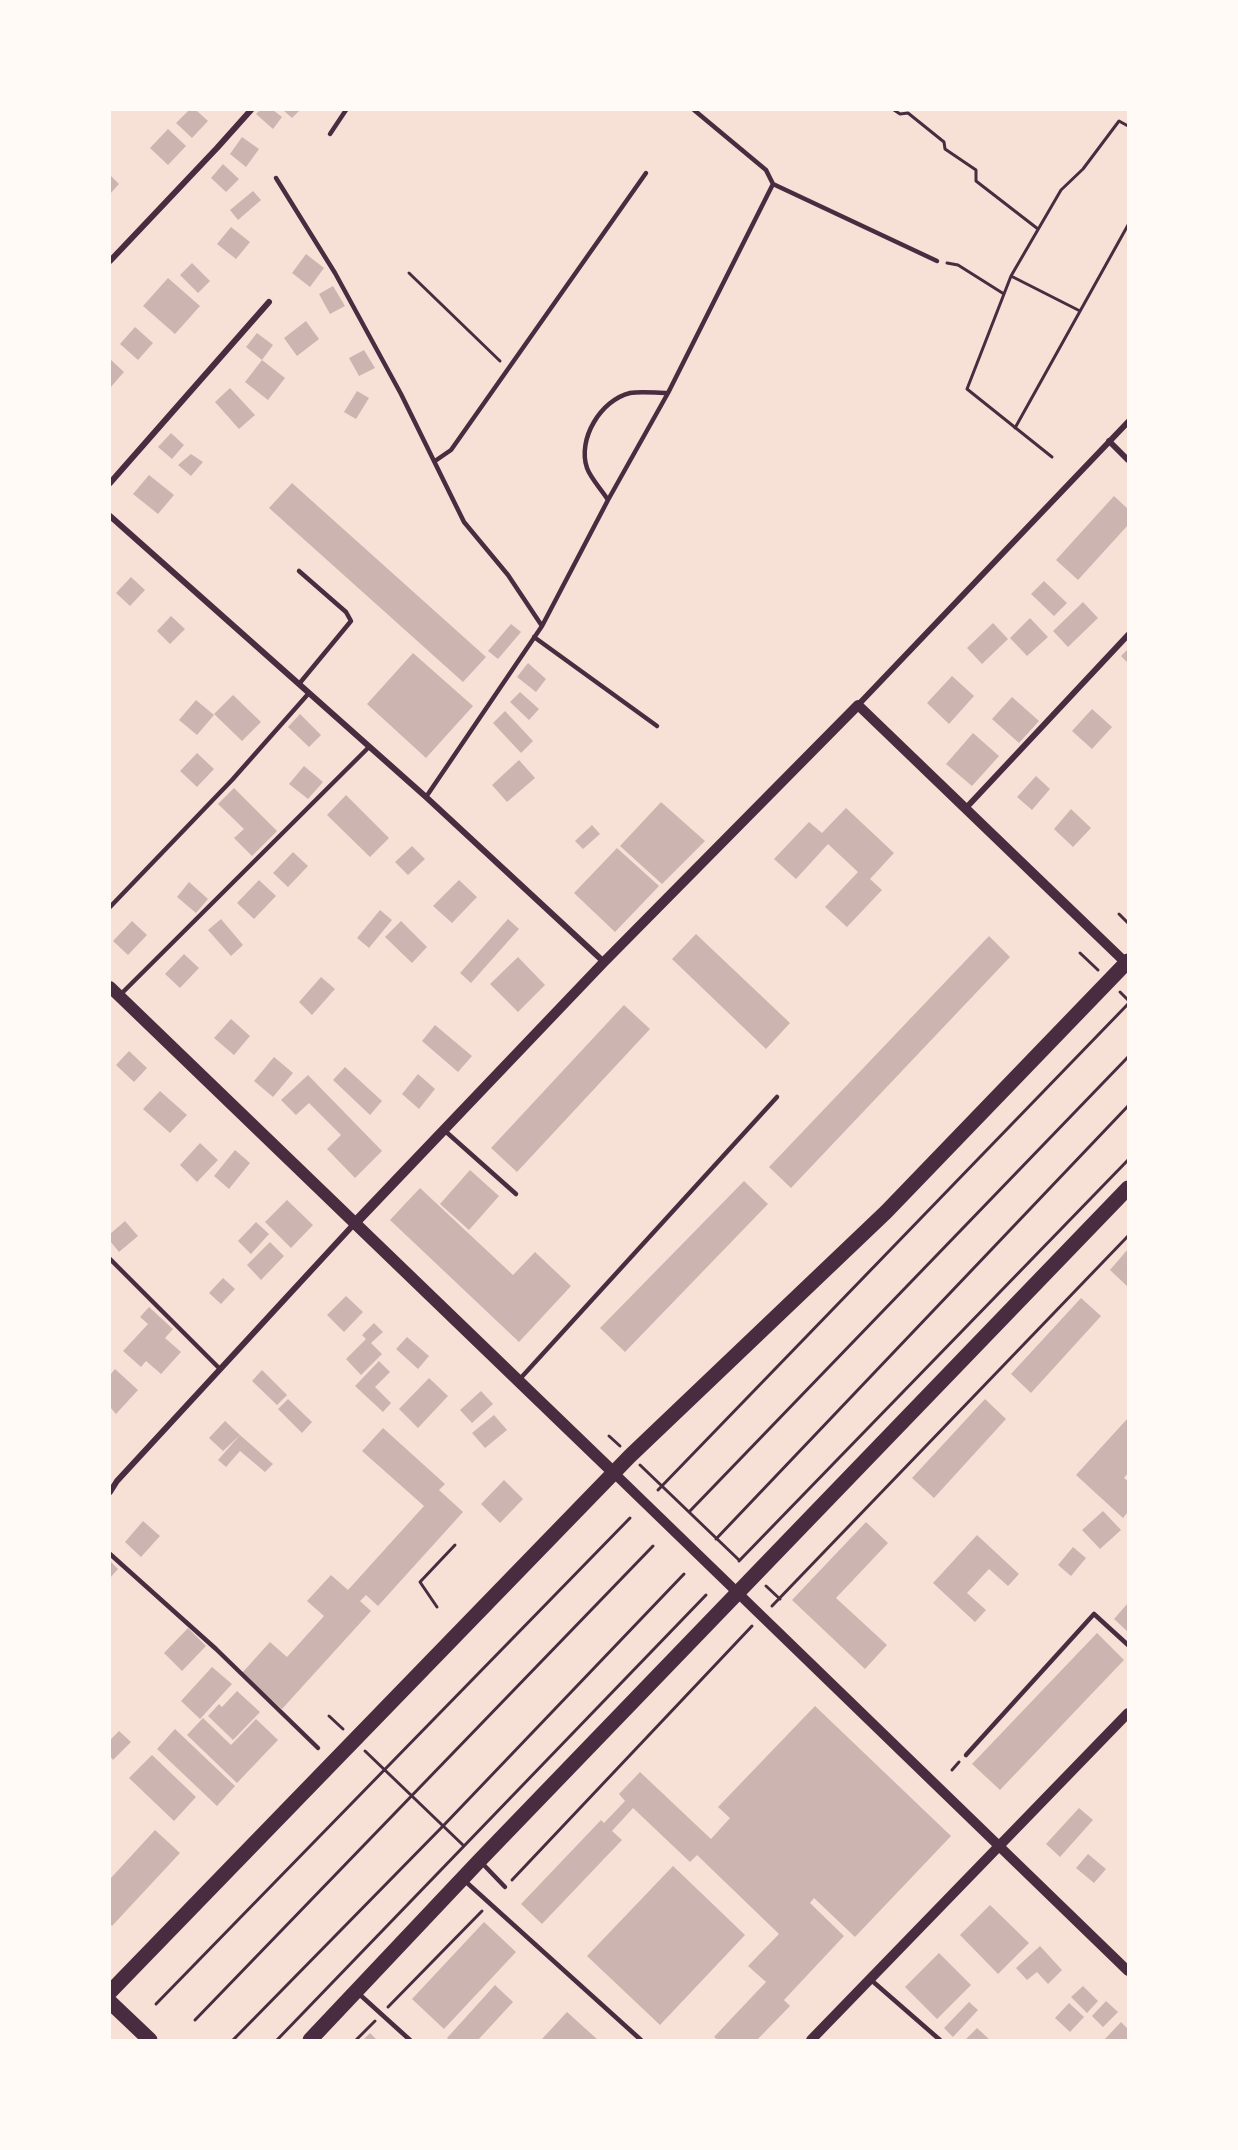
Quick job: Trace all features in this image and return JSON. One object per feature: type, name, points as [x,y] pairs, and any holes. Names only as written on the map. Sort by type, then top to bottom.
[{"type":"main road","points":[[110,1992],[630,1456],[886,1212],[1128,963]]},
{"type":"main road","points":[[114,992],[614,1473]]},
{"type":"main road","points":[[309,2040],[754,1574],[1128,1188]]},
{"type":"main road","points":[[110,2002],[150,2040]]},
{"type":"street","points":[[110,261],[251,110]]},
{"type":"street","points":[[110,483],[270,302]]},
{"type":"street","points":[[110,1492],[117,1481],[355,1223],[604,962],[858,705],[1128,422]]},
{"type":"street","points":[[1109,441],[1128,460]]},
{"type":"street","points":[[110,516],[426,797],[604,962]]},
{"type":"street","points":[[966,808],[1128,635]]},
{"type":"street","points":[[858,705],[1128,963]]},
{"type":"street","points":[[614,1473],[1128,1971]]},
{"type":"street","points":[[110,1474],[117,1481]]},
{"type":"street","points":[[811,2040],[1128,1713]]},
{"type":"lane","points":[[330,134],[346,110]]},
{"type":"lane","points":[[694,110],[766,170],[774,184],[937,261]]},
{"type":"lane","points":[[435,461],[451,450],[646,173]]},
{"type":"lane","points":[[276,178],[335,273],[401,394],[464,522],[508,575],[542,626]]},
{"type":"lane","points":[[426,797],[542,626],[608,500],[668,393],[774,184]]},
{"type":"lane","points":[[608,500],[587,468],[586,446],[591,426],[605,406],[629,393],[668,393]]},
{"type":"lane","points":[[299,571],[346,612],[351,621],[299,684]]},
{"type":"lane","points":[[534,637],[657,726]]},
{"type":"lane","points":[[110,907],[232,780],[309,693]]},
{"type":"lane","points":[[114,992],[369,747]]},
{"type":"lane","points":[[518,1381],[777,1096]]},
{"type":"lane","points":[[444,1130],[516,1194]]},
{"type":"lane","points":[[110,1259],[220,1369]]},
{"type":"lane","points":[[110,1554],[216,1649],[318,1748]]},
{"type":"lane","points":[[966,1755],[1094,1614],[1128,1645]]},
{"type":"lane","points":[[479,1861],[505,1887]]},
{"type":"lane","points":[[462,1878],[641,2040]]},
{"type":"lane","points":[[870,1979],[940,2040]]},
{"type":"lane","points":[[356,1991],[410,2040]]},
{"type":"path","points":[[894,110],[900,114],[908,113],[944,142],[945,149],[976,170],[976,181],[1038,229]]},
{"type":"path","points":[[1052,457],[967,389],[1011,276],[1061,190],[1083,169],[1119,122],[1128,126]]},
{"type":"path","points":[[1015,428],[1128,225]]},
{"type":"path","points":[[937,261],[958,265],[1004,294]]},
{"type":"path","points":[[409,273],[508,368]]},
{"type":"path","points":[[1011,276],[1080,311]]},
{"type":"path","points":[[1119,914],[1128,923]]},
{"type":"path","points":[[658,1490],[1128,1004]]},
{"type":"path","points":[[689,1512],[1128,1057]]},
{"type":"path","points":[[716,1539],[1128,1106]]},
{"type":"path","points":[[740,1560],[1128,1160]]},
{"type":"path","points":[[505,1887],[761,1616],[780,1599],[1128,1236]]},
{"type":"path","points":[[609,1436],[780,1599]]},
{"type":"path","points":[[156,2004],[630,1518]]},
{"type":"path","points":[[437,1607],[420,1582],[455,1545]]},
{"type":"path","points":[[195,2020],[653,1546]]},
{"type":"path","points":[[233,2040],[444,1826],[684,1574]]},
{"type":"path","points":[[277,2040],[706,1596]]},
{"type":"path","points":[[329,1716],[464,1846]]},
{"type":"path","points":[[356,2040],[489,1904]]},
{"type":"building","points":[[189,110],[196,110],[208,121],[192,138],[176,123]]},
{"type":"building","points":[[260,110],[273,110],[282,117],[273,129],[256,114]]},
{"type":"building","points":[[283,110],[300,110],[292,118]]},
{"type":"building","points":[[168,129],[186,146],[168,165],[150,148]]},
{"type":"building","points":[[242,137],[259,149],[246,167],[230,154]]},
{"type":"building","points":[[223,164],[239,179],[226,192],[211,178]]},
{"type":"building","points":[[110,175],[119,184],[110,194]]},
{"type":"building","points":[[253,191],[261,200],[238,220],[230,210]]},
{"type":"building","points":[[231,227],[250,242],[236,259],[217,244]]},
{"type":"building","points":[[306,254],[324,268],[310,287],[292,273]]},
{"type":"building","points":[[192,263],[210,281],[198,293],[180,275]]},
{"type":"building","points":[[168,278],[200,306],[175,334],[143,306]]},
{"type":"building","points":[[333,286],[345,306],[330,314],[319,294]]},
{"type":"building","points":[[306,321],[319,339],[297,356],[284,338]]},
{"type":"building","points":[[135,327],[153,343],[138,360],[120,344]]},
{"type":"building","points":[[257,333],[273,345],[262,360],[246,347]]},
{"type":"building","points":[[364,350],[375,368],[359,376],[349,358]]},
{"type":"building","points":[[110,359],[124,372],[110,388]]},
{"type":"building","points":[[262,360],[285,378],[268,400],[245,382]]},
{"type":"building","points":[[230,388],[255,415],[239,429],[215,402]]},
{"type":"building","points":[[357,391],[369,398],[356,419],[344,412]]},
{"type":"building","points":[[171,433],[184,445],[172,459],[158,447]]},
{"type":"building","points":[[191,454],[203,462],[191,476],[178,465]]},
{"type":"building","points":[[149,475],[174,495],[158,514],[133,494]]},
{"type":"building","points":[[292,483],[486,657],[463,682],[269,508]]},
{"type":"building","points":[[1114,496],[1128,509],[1128,525],[1078,580],[1056,560]]},
{"type":"building","points":[[131,577],[145,590],[130,606],[116,593]]},
{"type":"building","points":[[1044,581],[1067,603],[1054,616],[1031,594]]},
{"type":"building","points":[[1083,602],[1098,618],[1068,647],[1053,631]]},
{"type":"building","points":[[171,616],[185,629],[170,644],[157,631]]},
{"type":"building","points":[[1030,618],[1048,637],[1027,656],[1010,638]]},
{"type":"building","points":[[993,623],[1008,639],[982,664],[967,648]]},
{"type":"building","points":[[511,624],[521,632],[498,659],[488,651]]},
{"type":"building","points":[[1128,649],[1128,663],[1121,656]]},
{"type":"building","points":[[413,653],[473,706],[426,758],[367,704]]},
{"type":"building","points":[[528,663],[546,679],[536,692],[517,677]]},
{"type":"building","points":[[952,676],[974,696],[949,724],[927,703]]},
{"type":"building","points":[[520,692],[539,709],[529,720],[510,702]]},
{"type":"building","points":[[233,695],[261,722],[242,741],[214,714]]},
{"type":"building","points":[[1012,697],[1039,721],[1019,743],[992,719]]},
{"type":"building","points":[[196,700],[214,715],[197,735],[179,720]]},
{"type":"building","points":[[1092,709],[1112,727],[1092,749],[1072,731]]},
{"type":"building","points":[[505,711],[533,741],[521,753],[493,723]]},
{"type":"building","points":[[300,714],[321,735],[309,747],[288,727]]},
{"type":"building","points":[[973,733],[999,756],[972,786],[946,764]]},
{"type":"building","points":[[197,753],[214,769],[197,787],[180,771]]},
{"type":"building","points":[[519,760],[535,778],[507,802],[492,785]]},
{"type":"building","points":[[304,766],[323,782],[308,799],[289,784]]},
{"type":"building","points":[[1036,776],[1050,789],[1032,810],[1017,797]]},
{"type":"building","points":[[234,788],[277,831],[252,856],[234,838],[244,829],[218,804]]},
{"type":"building","points":[[346,795],[389,838],[370,857],[327,815]]},
{"type":"building","points":[[661,802],[705,841],[662,884],[620,846]]},
{"type":"building","points":[[846,808],[894,853],[870,879],[882,890],[847,927],[825,907],[858,872],[828,844],[796,879],[774,859],[809,822],[822,833]]},
{"type":"building","points":[[1071,809],[1091,828],[1073,847],[1054,829]]},
{"type":"building","points":[[592,825],[600,834],[583,849],[575,841]]},
{"type":"building","points":[[412,846],[425,859],[408,875],[395,862]]},
{"type":"building","points":[[617,848],[659,886],[615,932],[574,893]]},
{"type":"building","points":[[293,852],[308,866],[288,887],[273,873]]},
{"type":"building","points":[[259,880],[276,896],[254,919],[237,903]]},
{"type":"building","points":[[459,880],[477,897],[452,923],[433,906]]},
{"type":"building","points":[[189,882],[208,899],[196,913],[177,897]]},
{"type":"building","points":[[380,910],[392,920],[369,948],[357,938]]},
{"type":"building","points":[[221,919],[243,945],[231,956],[208,930]]},
{"type":"building","points":[[508,919],[519,929],[471,983],[460,973]]},
{"type":"building","points":[[132,921],[147,935],[128,955],[113,941]]},
{"type":"building","points":[[401,921],[427,947],[412,963],[385,937]]},
{"type":"building","points":[[696,934],[790,1023],[766,1049],[672,959]]},
{"type":"building","points":[[989,936],[1010,957],[791,1188],[769,1167]]},
{"type":"building","points":[[184,954],[199,968],[180,988],[165,974]]},
{"type":"building","points":[[518,957],[545,985],[518,1012],[490,984]]},
{"type":"building","points":[[321,977],[335,989],[312,1015],[299,1002]]},
{"type":"building","points":[[624,1005],[650,1029],[517,1172],[491,1148]]},
{"type":"building","points":[[231,1019],[250,1036],[234,1055],[214,1038]]},
{"type":"building","points":[[435,1025],[472,1056],[458,1072],[422,1041]]},
{"type":"building","points":[[129,1051],[147,1068],[134,1082],[116,1065]]},
{"type":"building","points":[[274,1057],[293,1073],[273,1097],[254,1081]]},
{"type":"building","points":[[345,1067],[382,1101],[370,1115],[333,1080]]},
{"type":"building","points":[[418,1074],[435,1089],[419,1109],[402,1094]]},
{"type":"building","points":[[308,1075],[382,1151],[355,1178],[327,1149],[341,1135],[309,1103],[296,1115],[281,1100]]},
{"type":"building","points":[[160,1091],[187,1115],[170,1133],[143,1109]]},
{"type":"building","points":[[200,1143],[218,1160],[197,1182],[180,1165]]},
{"type":"building","points":[[235,1150],[250,1163],[229,1189],[214,1176]]},
{"type":"building","points":[[470,1170],[499,1196],[469,1230],[440,1204]]},
{"type":"building","points":[[744,1181],[768,1204],[625,1352],[600,1328]]},
{"type":"building","points":[[420,1188],[513,1275],[535,1252],[571,1286],[519,1342],[390,1220]]},
{"type":"building","points":[[287,1200],[313,1225],[291,1248],[265,1222]]},
{"type":"building","points":[[125,1221],[138,1236],[119,1252],[110,1241],[110,1234]]},
{"type":"building","points":[[256,1222],[269,1234],[251,1254],[238,1241]]},
{"type":"building","points":[[270,1242],[284,1256],[261,1280],[247,1265]]},
{"type":"building","points":[[1128,1249],[1128,1287],[1110,1270]]},
{"type":"building","points":[[223,1278],[235,1289],[221,1304],[209,1293]]},
{"type":"building","points":[[346,1296],[363,1312],[344,1332],[327,1315]]},
{"type":"building","points":[[1081,1298],[1101,1316],[1031,1393],[1011,1374]]},
{"type":"building","points":[[149,1307],[173,1329],[165,1338],[181,1352],[161,1374],[146,1361],[141,1367],[123,1351],[148,1324],[140,1317]]},
{"type":"building","points":[[374,1323],[383,1332],[371,1343],[382,1354],[361,1375],[346,1359],[366,1339],[362,1335]]},
{"type":"building","points":[[407,1337],[429,1356],[418,1369],[396,1349]]},
{"type":"building","points":[[379,1361],[390,1372],[375,1387],[391,1403],[383,1412],[355,1386]]},
{"type":"building","points":[[115,1369],[138,1390],[116,1414],[110,1407],[110,1375]]},
{"type":"building","points":[[262,1370],[287,1395],[277,1405],[252,1381]]},
{"type":"building","points":[[429,1378],[448,1396],[418,1428],[399,1409]]},
{"type":"building","points":[[481,1391],[493,1404],[472,1423],[460,1410]]},
{"type":"building","points":[[288,1399],[312,1422],[302,1433],[278,1409]]},
{"type":"building","points":[[985,1399],[1006,1419],[934,1498],[912,1478]]},
{"type":"building","points":[[494,1415],[507,1430],[485,1448],[472,1433]]},
{"type":"building","points":[[1128,1418],[1128,1473],[1124,1478],[1128,1481],[1128,1512],[1123,1518],[1076,1475]]},
{"type":"building","points":[[225,1421],[240,1435],[223,1451],[209,1438]]},
{"type":"building","points":[[383,1428],[445,1484],[439,1490],[463,1512],[378,1606],[366,1595],[360,1601],[371,1611],[282,1709],[242,1673],[270,1642],[287,1657],[324,1616],[307,1601],[331,1575],[348,1590],[424,1506],[362,1451]]},
{"type":"building","points":[[240,1435],[273,1464],[265,1472],[240,1451],[226,1467],[218,1460]]},
{"type":"building","points":[[504,1480],[523,1499],[500,1523],[481,1504]]},
{"type":"building","points":[[1103,1511],[1121,1530],[1100,1549],[1082,1530]]},
{"type":"building","points":[[143,1521],[160,1536],[141,1557],[125,1542]]},
{"type":"building","points":[[866,1522],[888,1543],[836,1598],[887,1645],[865,1669],[792,1600]]},
{"type":"building","points":[[977,1535],[1019,1574],[1008,1586],[989,1569],[967,1593],[986,1610],[975,1622],[933,1583]]},
{"type":"building","points":[[1073,1547],[1086,1558],[1071,1576],[1058,1565]]},
{"type":"building","points":[[110,1561],[118,1569],[110,1578]]},
{"type":"building","points":[[1128,1603],[1128,1632],[1114,1619]]},
{"type":"building","points":[[188,1628],[206,1646],[182,1671],[164,1653]]},
{"type":"building","points":[[1097,1633],[1124,1660],[1000,1790],[972,1764]]},
{"type":"building","points":[[212,1667],[232,1684],[200,1719],[181,1701]]},
{"type":"building","points":[[237,1691],[260,1712],[233,1740],[208,1716],[219,1704],[222,1707]]},
{"type":"building","points":[[815,1706],[951,1836],[855,1937],[814,1898],[810,1903],[844,1936],[784,2000],[790,2006],[757,2040],[718,2040],[714,2037],[766,1982],[748,1966],[779,1934],[697,1855],[690,1862],[633,1808],[612,1831],[622,1840],[542,1924],[521,1904],[601,1820],[604,1823],[625,1801],[619,1794],[640,1772],[711,1839],[730,1818],[718,1807]]},
{"type":"building","points":[[203,1718],[231,1745],[256,1719],[278,1740],[237,1783],[187,1735]]},
{"type":"building","points":[[175,1729],[235,1786],[217,1806],[157,1749]]},
{"type":"building","points":[[119,1731],[131,1742],[113,1760],[110,1756],[110,1740]]},
{"type":"building","points":[[152,1755],[196,1797],[174,1821],[129,1778]]},
{"type":"building","points":[[1079,1808],[1093,1820],[1060,1857],[1046,1844]]},
{"type":"building","points":[[155,1830],[180,1853],[112,1926],[110,1923],[110,1879]]},
{"type":"building","points":[[1088,1854],[1106,1869],[1094,1883],[1076,1868]]},
{"type":"building","points":[[673,1866],[745,1935],[660,2025],[587,1956]]},
{"type":"building","points":[[990,1905],[1029,1943],[998,1974],[960,1935]]},
{"type":"building","points":[[484,1922],[516,1952],[444,2029],[412,1999]]},
{"type":"building","points":[[1040,1946],[1062,1970],[1048,1984],[1037,1972],[1027,1980],[1016,1968]]},
{"type":"building","points":[[939,1953],[971,1985],[937,2019],[905,1987]]},
{"type":"building","points":[[495,1985],[513,2002],[478,2040],[449,2040],[447,2038]]},
{"type":"building","points":[[1083,1986],[1098,2001],[1087,2013],[1071,1997]]},
{"type":"building","points":[[1106,2001],[1118,2012],[1103,2027],[1092,2016]]},
{"type":"building","points":[[969,2002],[978,2010],[953,2037],[944,2028]]},
{"type":"building","points":[[1069,2003],[1084,2017],[1070,2032],[1055,2018]]},
{"type":"building","points":[[567,2012],[598,2040],[541,2040]]},
{"type":"building","points":[[1121,2022],[1128,2029],[1128,2040],[1104,2040]]},
{"type":"building","points":[[977,2028],[990,2040],[965,2040]]},
{"type":"building","points":[[370,2033],[377,2040],[363,2040]]}]
